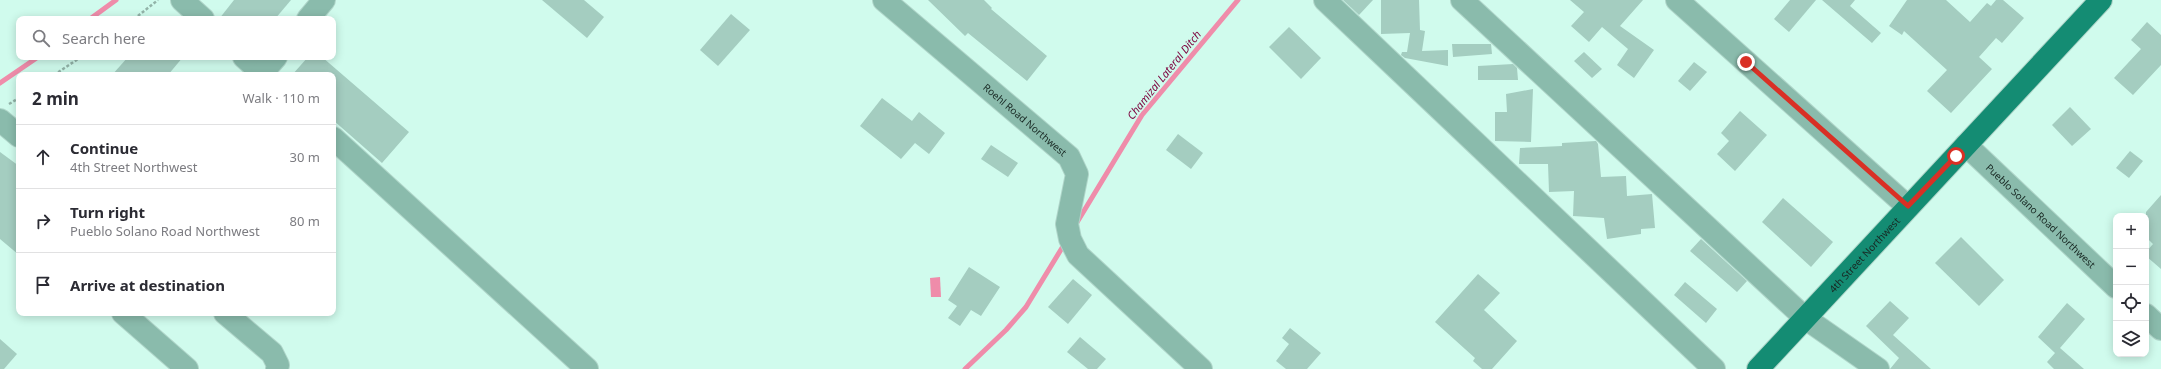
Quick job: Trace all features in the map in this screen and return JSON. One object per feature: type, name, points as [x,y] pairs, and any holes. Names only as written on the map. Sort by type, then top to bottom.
[{"type":"main road","name":"4th Street Northwest","points":[[1758,369],[2101,0]]},
{"type":"street","points":[[311,16],[324,0]]},
{"type":"street","name":"Roehl Road Northwest","points":[[884,0],[1069,157],[1077,174],[1067,224],[1070,239],[1078,255],[1201,369]]},
{"type":"street","points":[[1325,0],[1714,369]]},
{"type":"street","points":[[1462,0],[1805,318],[1878,369]]},
{"type":"street","points":[[1677,0],[1908,206]]},
{"type":"street","points":[[247,60],[261,72]]},
{"type":"street","points":[[265,72],[274,60]]},
{"type":"street","points":[[0,120],[16,133]]},
{"type":"street","points":[[336,141],[587,369]]},
{"type":"street","name":"Pueblo Solano Road Northwest","points":[[1966,146],[2114,285]]},
{"type":"street","points":[[126,316],[187,369]]},
{"type":"street","points":[[229,316],[272,353],[278,365],[277,369]]},
{"type":"street","points":[[2149,318],[2161,329]]},
{"type":"path","points":[[138,16],[158,0]]},
{"type":"path","points":[[58,72],[76,60]]},
{"type":"shaded area","points":[[940,277],[941,297],[931,297],[930,278]]},
{"type":"building","points":[[234,0],[291,0],[278,16],[221,16]]},
{"type":"building","points":[[542,0],[584,0],[604,17],[587,38]]},
{"type":"building","points":[[928,0],[984,0],[992,8],[991,9],[1047,56],[1027,81],[968,33],[965,36]]},
{"type":"building","points":[[1343,0],[1373,0],[1359,15]]},
{"type":"building","points":[[1381,0],[1419,0],[1420,30],[1425,31],[1422,51],[1448,50],[1448,66],[1405,58],[1401,55],[1402,52],[1407,52],[1410,33],[1381,34]]},
{"type":"building","points":[[1570,0],[1643,0],[1620,26],[1654,50],[1634,78],[1617,65],[1628,49],[1602,27],[1589,42],[1571,26],[1584,12]]},
{"type":"building","points":[[1790,0],[1816,0],[1789,32],[1774,19]]},
{"type":"building","points":[[1822,0],[1855,0],[1850,6],[1881,33],[1872,43]]},
{"type":"building","points":[[1907,0],[1946,0],[1970,22],[1987,3],[1991,6],[1996,0],[2003,0],[2024,18],[2002,43],[1996,38],[1979,57],[1992,69],[1951,113],[1927,91],[1947,70],[1904,31],[1902,35],[1889,26]]},
{"type":"building","points":[[731,14],[750,30],[718,66],[700,50]]},
{"type":"building","points":[[2147,22],[2161,35],[2161,65],[2133,95],[2114,78],[2141,49],[2131,40]]},
{"type":"building","points":[[1289,27],[1321,58],[1301,79],[1269,47]]},
{"type":"building","points":[[1452,44],[1491,44],[1492,54],[1453,57]]},
{"type":"building","points":[[1584,52],[1602,69],[1592,78],[1574,61]]},
{"type":"building","points":[[125,60],[180,60],[170,72],[115,72]]},
{"type":"building","points":[[305,60],[325,60],[409,132],[382,163],[336,123],[336,72],[295,72]]},
{"type":"building","points":[[1694,62],[1707,72],[1690,91],[1678,81]]},
{"type":"building","points":[[1513,64],[1517,68],[1518,80],[1478,80],[1478,66]]},
{"type":"building","points":[[1533,89],[1531,142],[1495,141],[1495,112],[1507,112],[1506,94]]},
{"type":"building","points":[[882,98],[912,121],[919,112],[945,133],[929,154],[915,143],[901,159],[860,126]]},
{"type":"building","points":[[2070,107],[2091,129],[2072,146],[2052,125]]},
{"type":"building","points":[[1740,111],[1767,135],[1735,171],[1717,154],[1729,141],[1721,133]]},
{"type":"building","points":[[1178,134],[1203,153],[1191,169],[1166,150]]},
{"type":"building","points":[[1596,141],[1598,144],[1601,177],[1626,176],[1627,196],[1652,194],[1655,228],[1641,229],[1641,234],[1607,239],[1604,218],[1573,216],[1574,191],[1549,192],[1548,164],[1519,164],[1520,148],[1562,146],[1562,143]]},
{"type":"building","points":[[991,145],[1018,163],[1008,177],[981,159]]},
{"type":"building","points":[[2130,151],[2143,161],[2129,178],[2116,168]]},
{"type":"building","points":[[0,152],[16,164],[16,252],[0,239]]},
{"type":"building","points":[[2161,195],[2161,269],[2149,259],[2149,249],[2153,244],[2149,240],[2149,213],[2146,212]]},
{"type":"building","points":[[1783,198],[1833,242],[1811,267],[1762,222]]},
{"type":"building","points":[[1961,237],[2004,280],[1979,306],[1935,263]]},
{"type":"building","points":[[1701,239],[1747,281],[1737,292],[1690,251]]},
{"type":"building","points":[[969,267],[1000,287],[981,316],[971,310],[960,326],[948,318],[957,306],[948,300]]},
{"type":"building","points":[[1478,274],[1500,293],[1484,310],[1517,341],[1492,369],[1482,369],[1473,361],[1475,358],[1435,322]]},
{"type":"building","points":[[1073,279],[1092,295],[1068,324],[1048,307]]},
{"type":"building","points":[[1685,282],[1717,309],[1706,323],[1674,295]]},
{"type":"building","points":[[1890,301],[1909,318],[1893,335],[1931,369],[1890,369],[1899,358],[1866,326]]},
{"type":"building","points":[[2067,303],[2085,319],[2060,348],[2084,369],[2054,369],[2047,362],[2055,353],[2038,337]]},
{"type":"building","points":[[1290,328],[1321,353],[1307,369],[1286,369],[1276,361],[1289,344],[1282,338]]},
{"type":"building","points":[[1080,337],[1106,359],[1097,369],[1088,369],[1067,352]]},
{"type":"building","points":[[0,339],[17,354],[4,369],[0,369]]},
{"type":"waterway","points":[[94,16],[116,0]]},
{"type":"waterway","name":"Chamizal Lateral Ditch","points":[[1076,224],[1142,115],[1238,0]]},
{"type":"waterway","points":[[16,72],[34,60]]},
{"type":"waterway","points":[[0,83],[16,72]]},
{"type":"waterway","name":"Chamizal Lateral Ditch","points":[[965,369],[1006,330],[1026,307],[1065,243]]},
{"type":"route","points":[[1746,62],[1908,206],[1956,156]]}]
